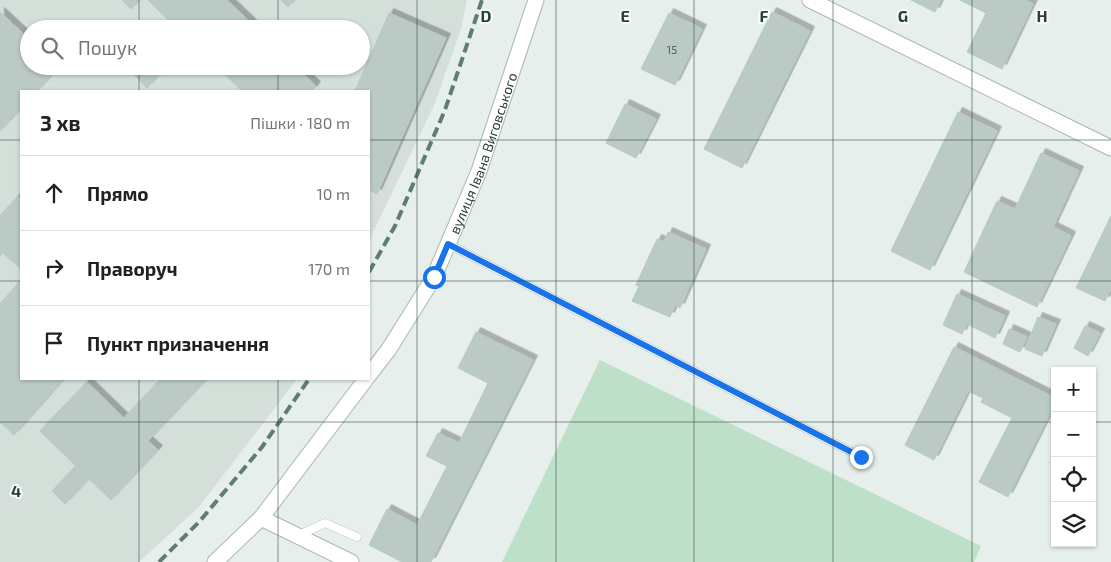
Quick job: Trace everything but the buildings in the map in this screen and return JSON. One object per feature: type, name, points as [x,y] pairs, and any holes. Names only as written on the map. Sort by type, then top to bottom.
[{"type":"street","name":"вулиця Івана Виговського","points":[[370,374],[434,277],[480,171],[536,0]]},
{"type":"street","points":[[810,0],[1111,148]]},
{"type":"street","points":[[215,562],[261,518],[365,380]]},
{"type":"street","points":[[261,518],[351,562]]},
{"type":"lane","points":[[448,244],[861,457]]},
{"type":"lane","points":[[298,536],[325,524],[357,537]]},
{"type":"shaded area","points":[[0,0],[467,0],[461,29],[435,103],[370,239],[370,90],[20,90],[20,380],[296,380],[199,507],[139,562],[0,562]]},
{"type":"green space","points":[[600,360],[981,546],[974,562],[502,562]]},
{"type":"railway","points":[[370,270],[395,226],[445,110],[482,0]]},
{"type":"railway","points":[[159,562],[199,522],[262,447],[308,380]]},
{"type":"route","points":[[434,277],[448,244],[861,457]]}]
